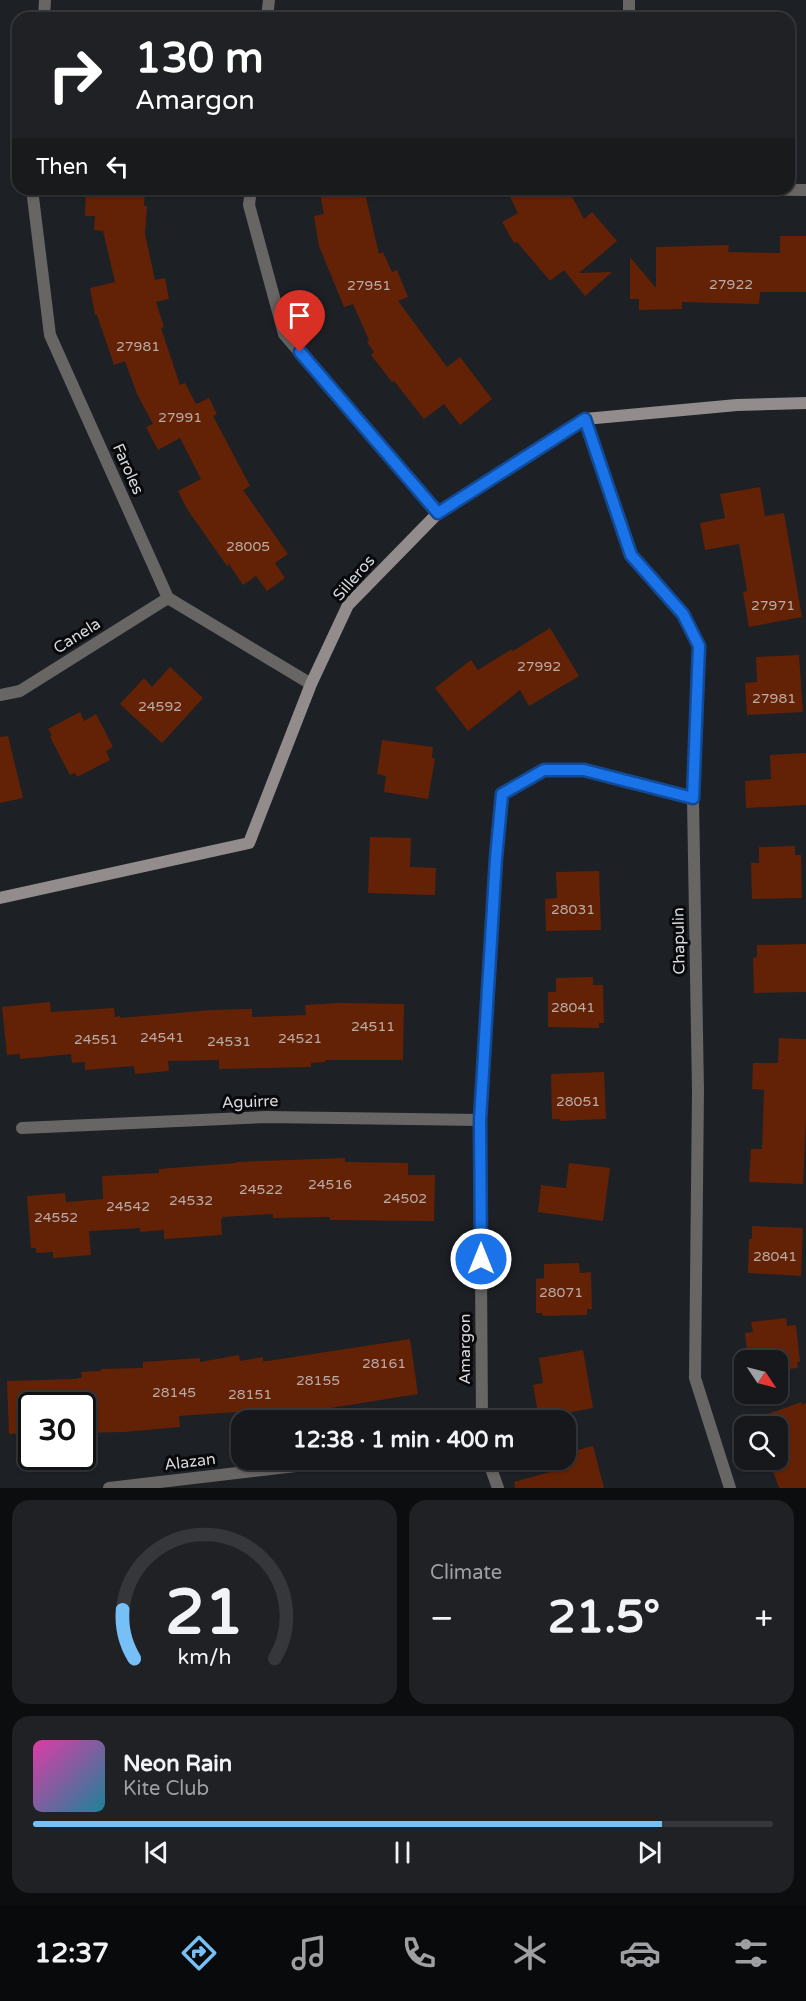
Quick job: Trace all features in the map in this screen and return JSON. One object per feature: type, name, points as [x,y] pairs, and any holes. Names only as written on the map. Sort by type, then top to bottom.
[{"type":"street","name":"Faroles","points":[[33,195],[50,334],[168,598]]},
{"type":"street","points":[[250,195],[249,205],[284,334],[438,513]]},
{"type":"street","name":"Silleros","points":[[0,898],[249,843],[311,684],[348,605],[438,513],[585,419],[737,405],[806,403]]},
{"type":"street","name":"Chapulin","points":[[585,419],[631,555],[683,614],[699,646],[693,798],[698,1091],[695,1378],[730,1488]]},
{"type":"street","points":[[168,598],[311,684]]},
{"type":"street","name":"Canela","points":[[0,695],[20,692],[168,598]]},
{"type":"street","name":"Amargon","points":[[482,1410],[480,1120],[502,794],[544,770],[584,770],[693,798]]},
{"type":"street","name":"Aguirre","points":[[22,1128],[266,1117],[480,1120]]},
{"type":"street","name":"Alazan","points":[[109,1488],[261,1470]]},
{"type":"street","points":[[492,1470],[498,1488]]},
{"type":"building","points":[[86,195],[145,195],[144,206],[147,206],[145,234],[155,280],[165,278],[169,299],[156,302],[164,327],[161,328],[180,385],[185,383],[196,404],[209,398],[217,414],[213,416],[250,486],[243,490],[288,554],[275,563],[285,578],[267,591],[256,576],[243,585],[187,509],[178,491],[201,479],[180,438],[158,450],[146,427],[153,424],[137,394],[125,361],[114,365],[97,315],[95,315],[90,288],[115,282],[103,231],[94,230],[95,216],[85,216]]},
{"type":"building","points":[[320,195],[365,195],[379,254],[383,252],[392,272],[397,270],[408,297],[398,301],[447,367],[460,357],[492,399],[460,425],[444,404],[424,419],[371,355],[374,352],[367,342],[369,340],[353,304],[344,307],[319,246],[314,216],[324,214]]},
{"type":"building","points":[[509,195],[571,195],[584,219],[592,212],[617,241],[579,273],[612,272],[585,296],[564,270],[550,281],[517,242],[514,243],[502,222],[518,213]]},
{"type":"building","points":[[780,236],[806,236],[806,292],[760,292],[759,304],[682,302],[682,309],[639,310],[639,299],[630,299],[630,257],[656,288],[656,247],[729,245],[728,252],[780,253]]},
{"type":"building","points":[[760,487],[765,516],[784,513],[802,617],[749,627],[743,592],[747,591],[739,544],[705,550],[700,523],[725,518],[720,494]]},
{"type":"building","points":[[550,628],[579,676],[529,706],[520,690],[468,731],[435,688],[471,660],[478,670]]},
{"type":"building","points":[[799,655],[803,712],[747,715],[745,683],[757,682],[756,657]]},
{"type":"building","points":[[170,667],[203,698],[162,743],[120,704],[144,678],[152,687]]},
{"type":"building","points":[[80,712],[84,721],[96,714],[113,747],[106,751],[110,760],[77,777],[75,773],[70,775],[48,729]]},
{"type":"building","points":[[8,736],[23,798],[0,803],[0,737]]},
{"type":"building","points":[[382,740],[433,747],[432,758],[435,759],[428,799],[384,792],[386,776],[377,774]]},
{"type":"building","points":[[806,753],[806,805],[746,808],[745,781],[771,779],[770,755]]},
{"type":"building","points":[[370,837],[411,838],[410,867],[436,868],[435,895],[368,893]]},
{"type":"building","points":[[795,846],[795,855],[801,855],[802,898],[752,899],[751,863],[759,863],[759,847]]},
{"type":"building","points":[[599,871],[601,930],[546,931],[545,899],[557,898],[556,872]]},
{"type":"building","points":[[806,944],[806,992],[754,993],[753,958],[757,957],[757,945]]},
{"type":"building","points":[[593,977],[593,985],[603,985],[604,1023],[599,1023],[599,1028],[548,1027],[548,992],[556,992],[556,978]]},
{"type":"building","points":[[50,1002],[51,1012],[114,1008],[115,1017],[120,1016],[120,1018],[252,1009],[252,1017],[306,1015],[305,1005],[404,1004],[403,1060],[325,1060],[325,1062],[311,1063],[311,1067],[219,1069],[219,1060],[168,1061],[169,1071],[135,1074],[134,1066],[85,1070],[85,1062],[72,1063],[71,1054],[20,1059],[20,1054],[7,1055],[2,1007]]},
{"type":"building","points":[[779,1038],[806,1039],[803,1184],[749,1182],[751,1149],[762,1149],[764,1090],[752,1089],[753,1063],[778,1063]]},
{"type":"building","points":[[604,1072],[606,1119],[560,1121],[560,1119],[552,1119],[551,1074]]},
{"type":"building","points":[[345,1158],[345,1162],[408,1163],[408,1175],[435,1175],[434,1221],[330,1220],[330,1217],[273,1218],[273,1214],[222,1217],[222,1235],[164,1239],[164,1230],[140,1232],[140,1228],[89,1231],[91,1255],[53,1258],[53,1252],[36,1253],[36,1248],[31,1248],[27,1196],[65,1193],[66,1202],[103,1199],[102,1176],[159,1173],[159,1169],[236,1162]]},
{"type":"building","points":[[569,1163],[610,1168],[603,1221],[538,1212],[541,1185],[566,1188]]},
{"type":"building","points":[[752,1226],[803,1228],[801,1276],[748,1273],[749,1239],[752,1239]]},
{"type":"building","points":[[579,1263],[580,1273],[591,1272],[592,1309],[587,1309],[587,1315],[543,1316],[542,1313],[536,1313],[536,1279],[544,1278],[544,1264]]},
{"type":"building","points":[[786,1318],[787,1326],[796,1325],[800,1362],[797,1362],[798,1368],[788,1369],[788,1350],[747,1350],[745,1333],[753,1332],[751,1322]]},
{"type":"building","points":[[410,1339],[418,1394],[318,1410],[298,1410],[298,1408],[231,1410],[231,1412],[179,1416],[180,1427],[96,1433],[96,1392],[18,1392],[18,1433],[9,1434],[7,1381],[77,1379],[82,1378],[81,1372],[143,1368],[143,1362],[200,1358],[200,1362],[239,1355],[240,1361],[263,1357],[263,1361]]},
{"type":"building","points":[[583,1350],[593,1408],[576,1411],[538,1410],[533,1385],[543,1383],[539,1358]]},
{"type":"building","points":[[802,1402],[802,1405],[806,1403],[806,1488],[779,1488],[773,1470],[788,1470],[788,1416],[762,1416]]},
{"type":"building","points":[[593,1446],[604,1488],[515,1488],[514,1482],[550,1472],[549,1470],[576,1470],[576,1450]]},
{"type":"route","points":[[300,352],[438,513],[585,419],[631,555],[683,614],[699,646],[693,798],[584,770],[544,770],[502,794],[480,1120],[481,1259]]}]
